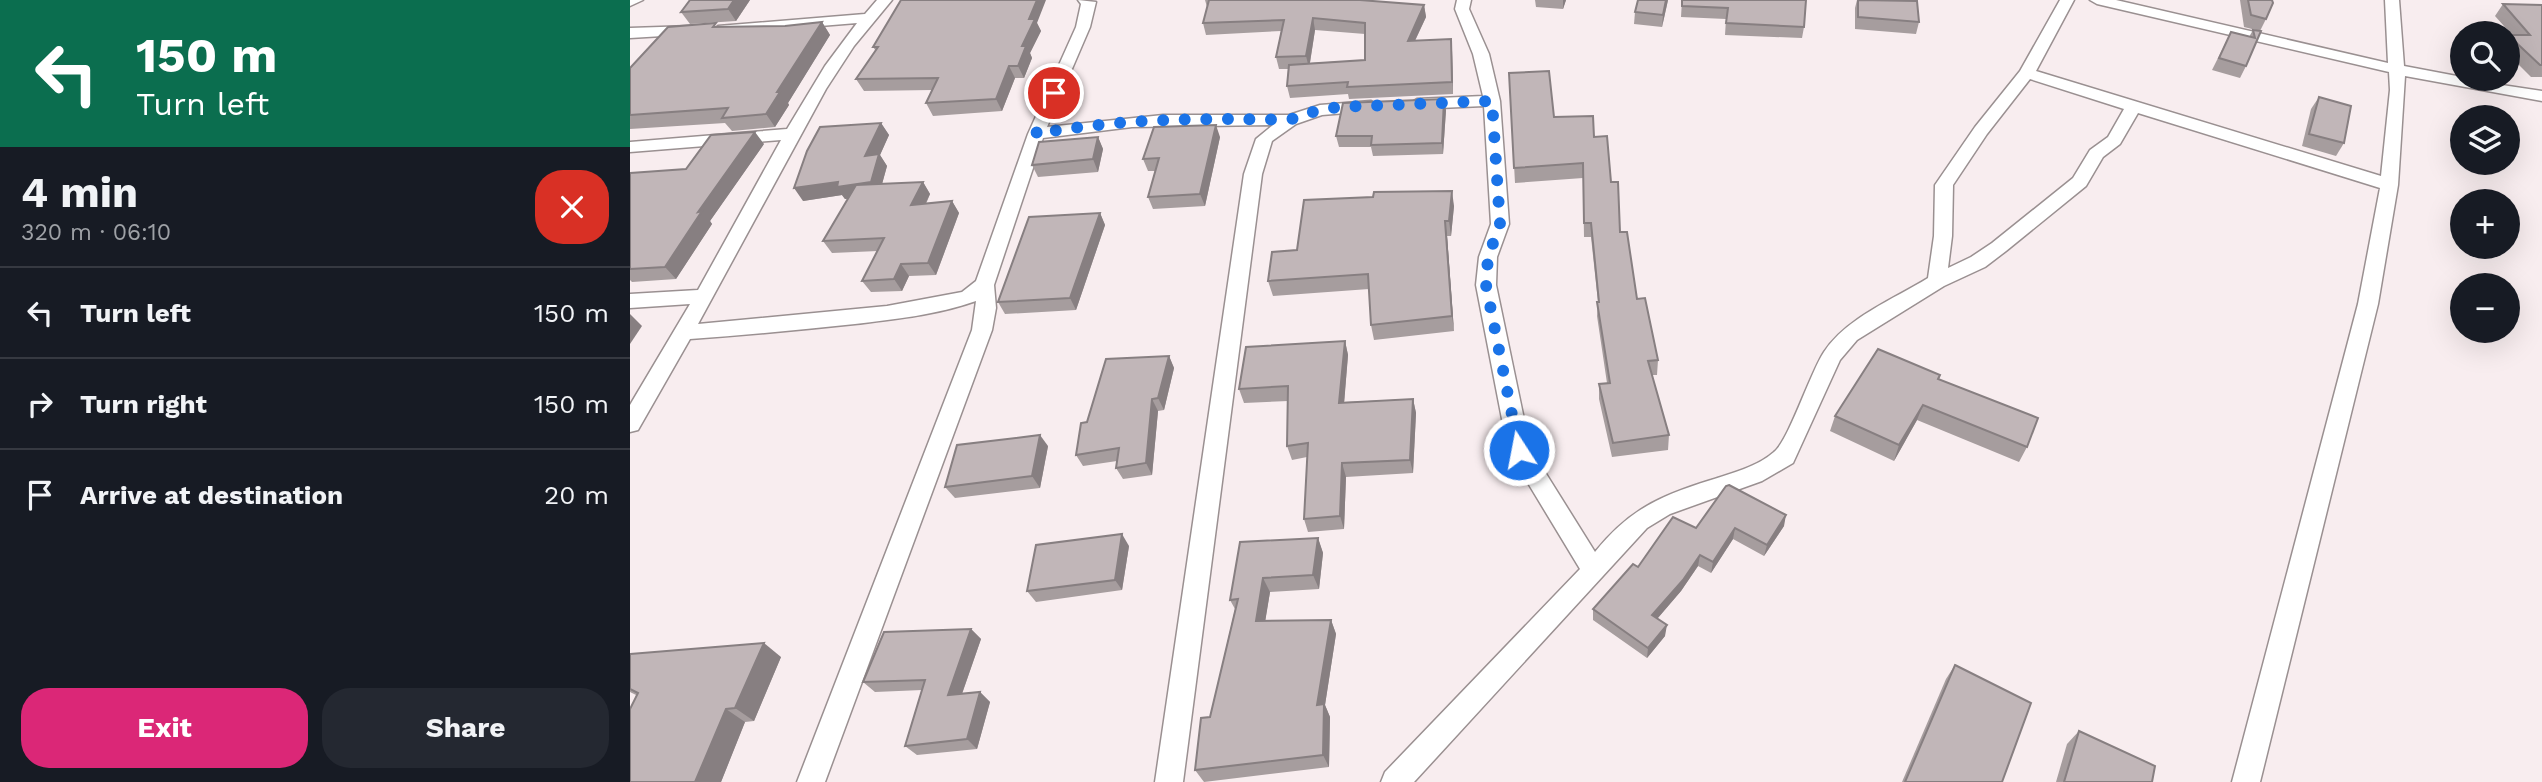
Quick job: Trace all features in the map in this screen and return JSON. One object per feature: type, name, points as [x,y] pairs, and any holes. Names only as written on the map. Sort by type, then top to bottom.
[{"type":"street","points":[[630,2],[636,0]]},
{"type":"street","points":[[630,424],[685,332],[822,82],[868,18],[885,0]]},
{"type":"street","points":[[811,782],[982,330],[986,308],[984,285],[1036,134],[1083,27],[1088,2],[1085,0]]},
{"type":"street","points":[[1464,0],[1462,9],[1481,54],[1492,101],[1500,224],[1488,257],[1486,285],[1519,450],[1594,571]]},
{"type":"street","points":[[1937,281],[1943,236],[1944,185],[1981,131],[2027,73],[2067,0]]},
{"type":"street","points":[[2096,0],[2395,69],[2542,96]]},
{"type":"street","points":[[2246,782],[2368,304],[2389,185],[2398,90],[2392,0]]},
{"type":"street","points":[[630,33],[684,32],[868,18]]},
{"type":"street","points":[[2027,73],[2389,185]]},
{"type":"street","points":[[1169,782],[1253,174],[1264,139],[1290,120],[1320,110],[1492,101]]},
{"type":"street","points":[[1395,782],[1643,517],[1668,504],[1771,468],[1785,457],[1832,356],[1850,335],[1937,281],[1978,262],[2080,181],[2096,155],[2114,140],[2134,107]]},
{"type":"street","points":[[1036,134],[1096,124],[1159,118],[1290,120]]},
{"type":"street","points":[[630,147],[793,134]]},
{"type":"street","points":[[685,332],[773,326],[900,311],[968,297],[984,285]]},
{"type":"street","points":[[630,301],[705,296]]},
{"type":"building","points":[[690,0],[734,0],[728,9],[681,12]]},
{"type":"building","points":[[901,0],[1037,0],[1029,19],[1035,19],[1022,46],[1026,46],[1018,66],[1009,66],[996,99],[926,103],[938,78],[856,79],[878,47],[873,47]]},
{"type":"building","points":[[1209,0],[1360,0],[1424,5],[1408,41],[1451,39],[1452,82],[1347,87],[1348,82],[1287,86],[1289,65],[1365,60],[1365,23],[1313,18],[1306,56],[1276,57],[1284,20],[1203,23]]},
{"type":"building","points":[[1638,0],[1666,0],[1663,15],[1635,12]]},
{"type":"building","points":[[1682,0],[1806,0],[1804,27],[1726,23],[1728,8],[1682,6]]},
{"type":"building","points":[[1858,0],[1917,1],[1919,22],[1858,17]]},
{"type":"building","points":[[2248,0],[2272,0],[2266,19],[2251,15]]},
{"type":"building","points":[[2503,4],[2542,5],[2542,65],[2520,46],[2520,35],[2530,35]]},
{"type":"building","points":[[822,22],[766,114],[722,118],[728,108],[630,115],[630,68],[668,27],[716,23],[713,27],[785,26]]},
{"type":"building","points":[[2253,30],[2261,31],[2246,66],[2219,58],[2231,32],[2255,38]]},
{"type":"building","points":[[1549,71],[1554,117],[1593,116],[1594,137],[1607,136],[1611,182],[1618,182],[1620,232],[1627,232],[1637,299],[1645,298],[1658,360],[1648,361],[1669,435],[1613,443],[1599,384],[1610,383],[1597,302],[1591,223],[1584,223],[1583,163],[1514,168],[1509,73]]},
{"type":"building","points":[[2319,97],[2351,106],[2344,143],[2309,134]]},
{"type":"building","points":[[1444,99],[1442,143],[1371,145],[1372,136],[1336,136],[1343,103]]},
{"type":"building","points":[[881,123],[865,156],[879,154],[871,182],[837,187],[838,182],[794,188],[807,151],[820,127]]},
{"type":"building","points":[[1216,125],[1200,194],[1148,197],[1159,158],[1143,159],[1154,127]]},
{"type":"building","points":[[755,132],[698,212],[702,211],[665,267],[630,269],[630,173],[686,169],[711,135]]},
{"type":"building","points":[[1098,137],[1093,159],[1032,165],[1039,142]]},
{"type":"building","points":[[923,182],[911,205],[952,201],[928,263],[901,264],[894,279],[862,281],[884,238],[823,241],[856,185]]},
{"type":"building","points":[[1452,191],[1449,221],[1445,221],[1452,316],[1371,325],[1368,274],[1268,281],[1272,252],[1297,250],[1304,200],[1373,197],[1374,192]]},
{"type":"building","points":[[1100,213],[1070,298],[998,302],[1029,217]]},
{"type":"building","points":[[1345,341],[1339,403],[1413,399],[1410,460],[1342,463],[1340,516],[1304,519],[1308,443],[1287,446],[1288,386],[1239,389],[1246,347]]},
{"type":"building","points":[[1878,349],[1940,375],[1938,379],[2038,418],[2027,447],[1923,405],[1899,445],[1835,416]]},
{"type":"building","points":[[1169,356],[1158,398],[1152,399],[1146,463],[1116,468],[1119,448],[1076,455],[1081,423],[1087,422],[1106,359]]},
{"type":"building","points":[[1040,435],[1032,476],[945,487],[957,445]]},
{"type":"building","points":[[1729,485],[1786,515],[1767,545],[1735,528],[1713,562],[1700,555],[1683,580],[1652,615],[1667,625],[1648,648],[1593,609],[1633,564],[1638,567],[1673,517],[1696,528]]},
{"type":"building","points":[[1122,534],[1115,580],[1027,591],[1036,545]]},
{"type":"building","points":[[1318,538],[1313,575],[1263,578],[1256,621],[1331,620],[1317,705],[1324,704],[1323,755],[1195,770],[1201,718],[1210,717],[1238,599],[1230,600],[1240,542]]},
{"type":"building","points":[[971,629],[948,695],[980,692],[967,739],[905,746],[925,680],[863,682],[884,632]]},
{"type":"building","points":[[764,643],[735,708],[726,709],[695,782],[630,782],[630,709],[638,693],[630,689],[630,654]]},
{"type":"building","points":[[1955,665],[2031,703],[2002,782],[1905,782]]},
{"type":"building","points":[[2079,731],[2155,766],[2152,782],[2064,782]]},
{"type":"route","points":[[1054,93],[1036,134],[1129,120],[1290,120],[1303,114],[1338,107],[1492,101],[1500,224],[1488,257],[1486,285],[1519,450]]}]
